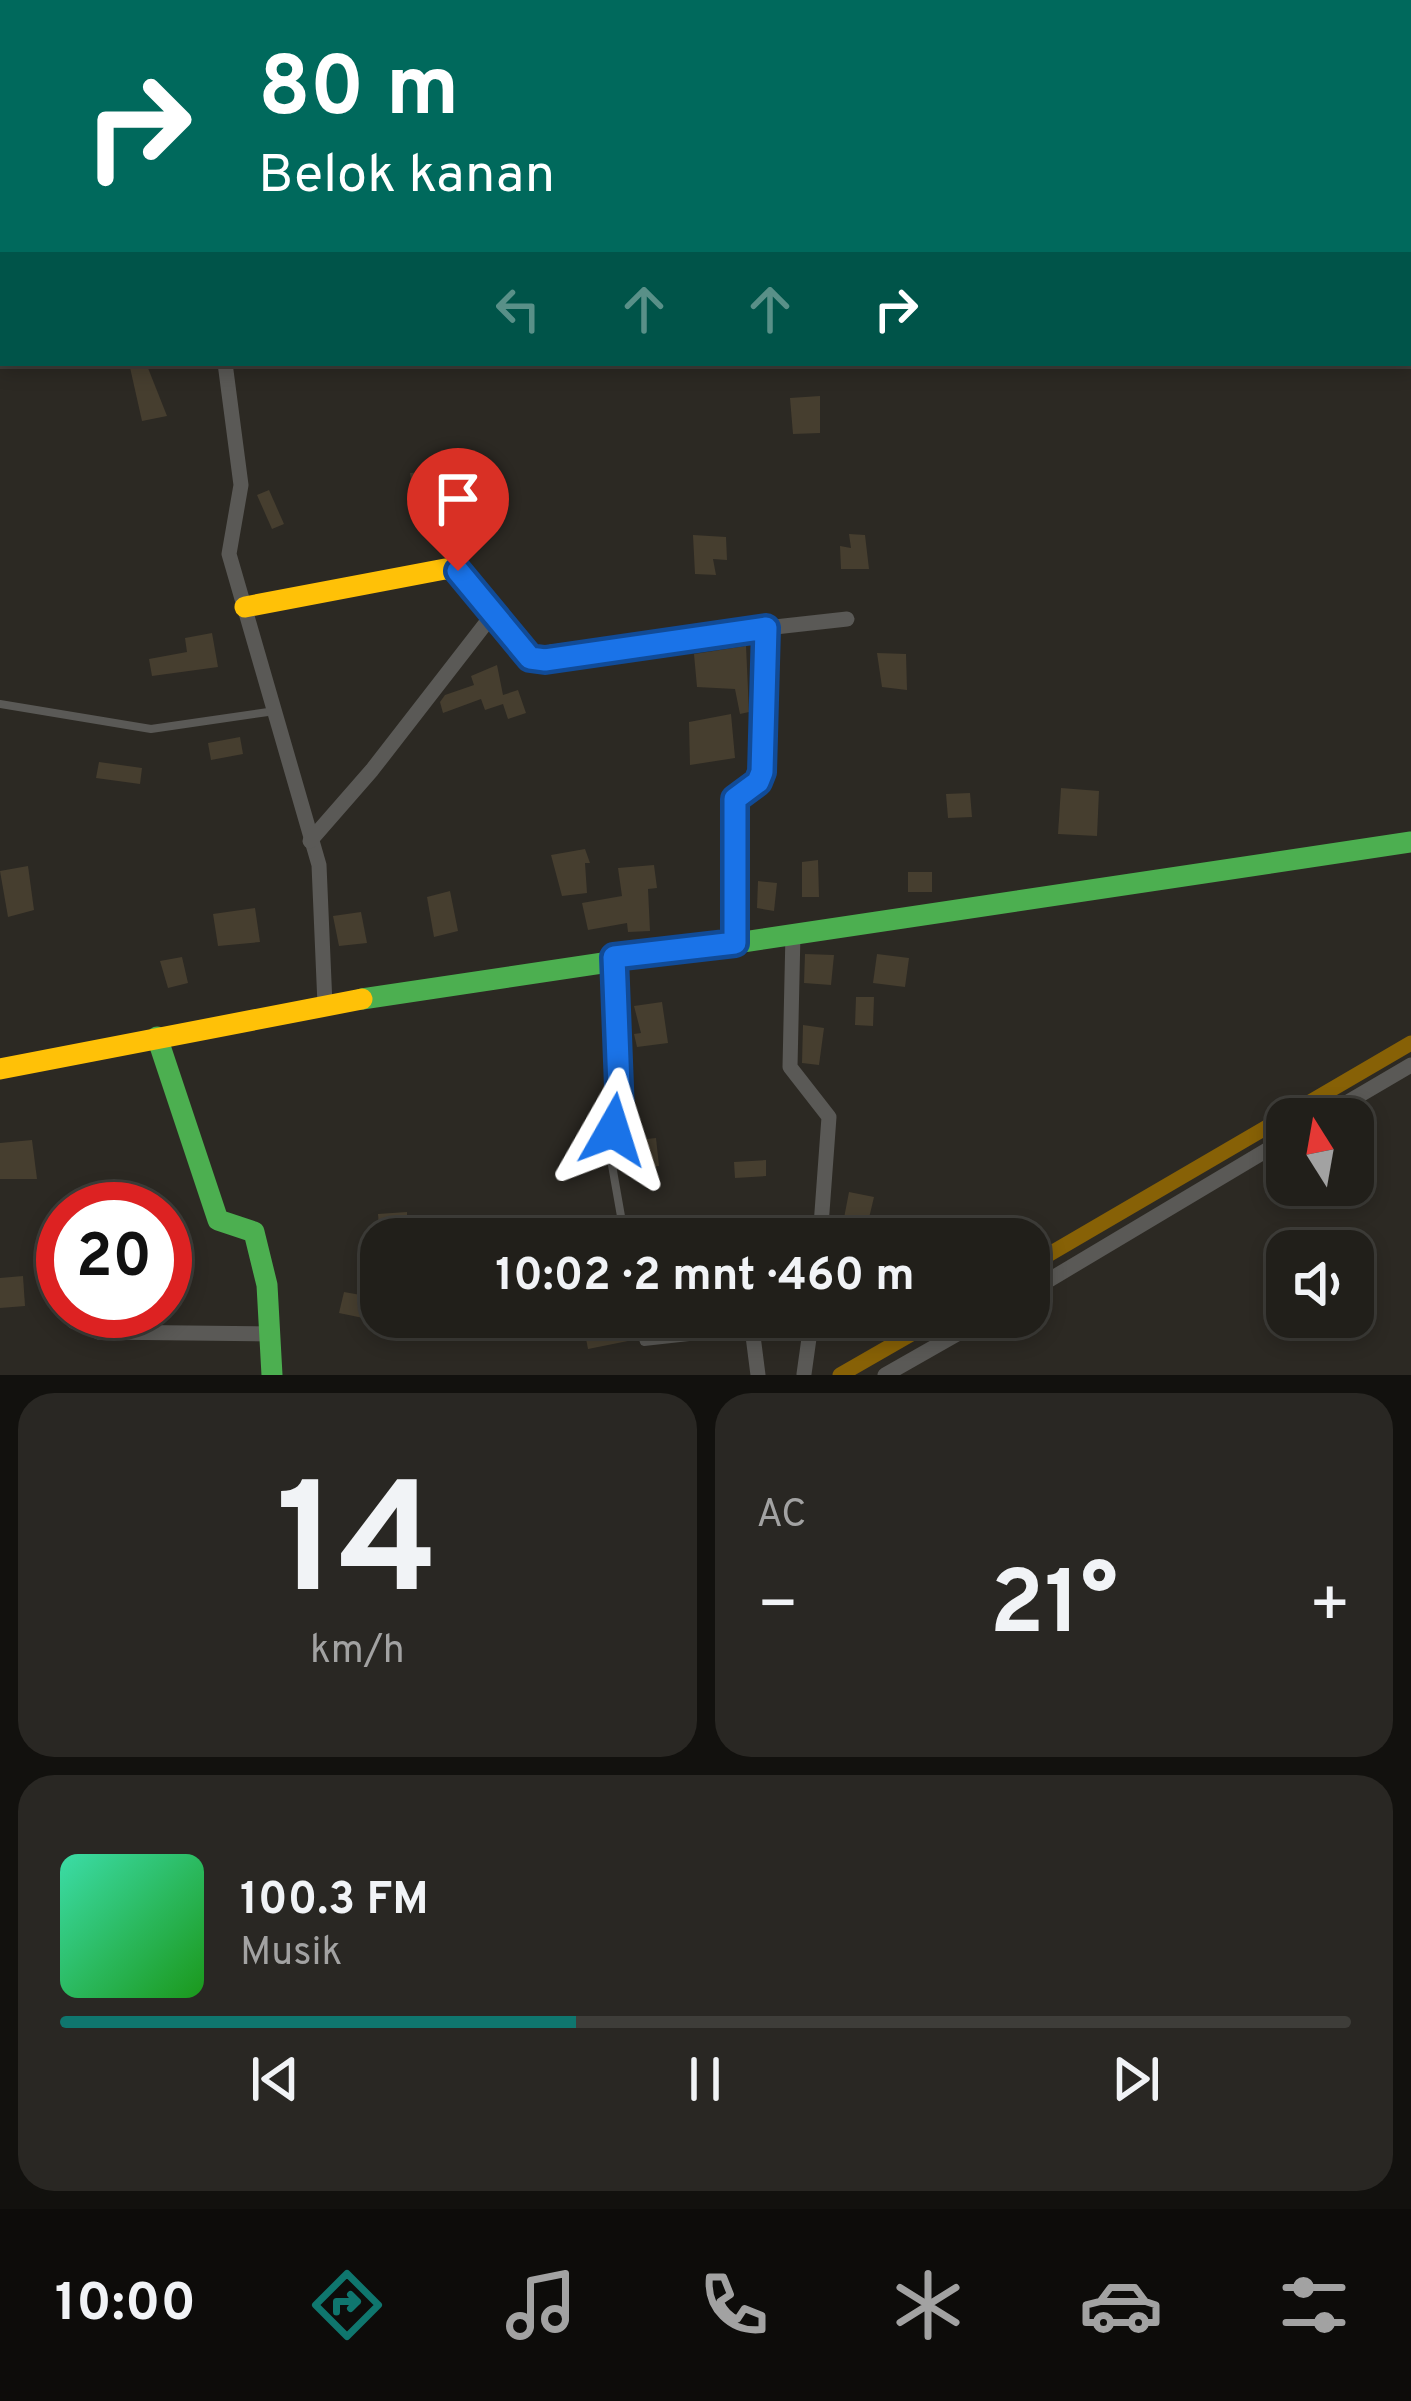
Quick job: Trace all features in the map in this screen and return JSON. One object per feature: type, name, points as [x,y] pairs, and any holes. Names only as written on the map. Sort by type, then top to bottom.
[{"type":"street","points":[[225,366],[241,485],[229,554],[319,866],[325,1005]]},
{"type":"street","points":[[244,607],[445,569],[458,571],[530,658],[545,660],[847,619]]},
{"type":"street","points":[[310,841],[372,770],[493,614]]},
{"type":"street","points":[[735,943],[732,822],[735,799],[758,782],[762,772],[766,628]]},
{"type":"street","points":[[0,1069],[325,1005],[614,957],[1411,842]]},
{"type":"street","points":[[793,933],[790,1066],[798,1084],[829,1117],[822,1218]]},
{"type":"street","points":[[157,1037],[218,1220],[254,1232],[262,1253],[271,1296],[272,1375]]},
{"type":"street","points":[[1355,1098],[1411,1065]]},
{"type":"street","points":[[1050,1279],[1266,1151]]},
{"type":"street","points":[[192,1333],[270,1334]]},
{"type":"street","points":[[752,1338],[758,1375]]},
{"type":"street","points":[[790,1375],[805,1374],[809,1338]]},
{"type":"street","points":[[885,1375],[950,1338]]},
{"type":"lane","points":[[0,704],[151,729],[275,710]]},
{"type":"lane","points":[[614,957],[620,1113],[609,1148],[622,1218]]},
{"type":"lane","points":[[643,1338],[644,1342],[680,1338]]},
{"type":"building","points":[[130,366],[147,366],[167,416],[142,421]]},
{"type":"building","points":[[820,396],[820,433],[793,434],[790,398]]},
{"type":"building","points":[[423,472],[425,484],[436,483],[439,510],[416,513],[410,473]]},
{"type":"building","points":[[269,490],[284,524],[272,529],[257,495]]},
{"type":"building","points":[[849,534],[865,535],[869,569],[841,569],[840,546],[851,548]]},
{"type":"building","points":[[693,535],[726,537],[727,560],[713,559],[716,575],[695,574]]},
{"type":"building","points":[[212,633],[218,667],[152,676],[149,659],[187,652],[185,638]]},
{"type":"building","points":[[746,646],[749,712],[740,714],[735,689],[697,687],[694,654]]},
{"type":"building","points":[[877,653],[906,654],[907,690],[882,687]]},
{"type":"building","points":[[497,665],[503,695],[518,690],[526,713],[508,719],[503,704],[485,710],[481,699],[443,713],[440,702],[445,695],[474,685],[471,676]]},
{"type":"building","points":[[731,714],[735,758],[690,765],[689,722]]},
{"type":"building","points":[[240,737],[243,754],[211,760],[208,743]]},
{"type":"building","points":[[99,762],[142,768],[140,784],[96,778]]},
{"type":"building","points":[[1061,788],[1099,791],[1097,836],[1058,834]]},
{"type":"building","points":[[970,793],[972,817],[948,818],[946,794]]},
{"type":"building","points":[[585,849],[590,863],[585,863],[587,893],[562,896],[551,855]]},
{"type":"building","points":[[818,860],[819,897],[802,897],[802,862]]},
{"type":"building","points":[[654,865],[657,888],[648,889],[650,931],[628,932],[627,923],[588,930],[582,903],[622,896],[618,868]]},
{"type":"building","points":[[28,866],[34,910],[8,917],[0,871]]},
{"type":"building","points":[[908,872],[932,872],[932,892],[908,892]]},
{"type":"building","points":[[758,881],[777,883],[774,911],[757,908]]},
{"type":"building","points":[[450,891],[458,931],[434,937],[427,897]]},
{"type":"building","points":[[255,908],[260,942],[218,946],[213,914]]},
{"type":"building","points":[[361,912],[367,943],[339,946],[333,916]]},
{"type":"building","points":[[805,954],[834,955],[831,985],[804,983]]},
{"type":"building","points":[[877,954],[909,958],[905,987],[873,983]]},
{"type":"building","points":[[182,957],[188,983],[168,988],[160,961]]},
{"type":"building","points":[[856,997],[874,997],[873,1026],[855,1025]]},
{"type":"building","points":[[662,1002],[668,1043],[637,1047],[634,1034],[641,1033],[634,1006]]},
{"type":"building","points":[[803,1025],[824,1028],[819,1065],[802,1063]]},
{"type":"building","points":[[656,1138],[659,1166],[621,1170],[620,1142]]},
{"type":"building","points":[[32,1140],[37,1179],[0,1179],[0,1143]]},
{"type":"building","points":[[766,1160],[766,1176],[735,1178],[734,1162]]},
{"type":"building","points":[[849,1192],[874,1197],[869,1218],[844,1218]]},
{"type":"building","points":[[407,1212],[407,1218],[378,1218],[378,1214]]},
{"type":"building","points":[[23,1276],[25,1306],[0,1308],[0,1278]]},
{"type":"building","points":[[344,1292],[360,1295],[360,1317],[339,1313]]},
{"type":"building","points":[[586,1338],[627,1338],[628,1341],[588,1349]]},
{"type":"waterway","points":[[1050,1254],[1411,1043]]},
{"type":"waterway","points":[[840,1375],[904,1338]]},
{"type":"traffic: fast","points":[[362,999],[1411,842]]},
{"type":"traffic: fast","points":[[157,1037],[218,1220],[254,1232],[267,1285],[272,1375]]},
{"type":"traffic: slow","points":[[245,607],[445,569],[458,571],[530,658],[766,628],[762,772],[758,782],[735,799],[735,943]]},
{"type":"traffic: slow","points":[[0,1069],[362,999]]},
{"type":"route","points":[[458,571],[530,658],[545,660],[766,628],[762,772],[758,782],[735,799],[732,822],[735,943],[614,957],[620,1113],[613,1130]]}]
